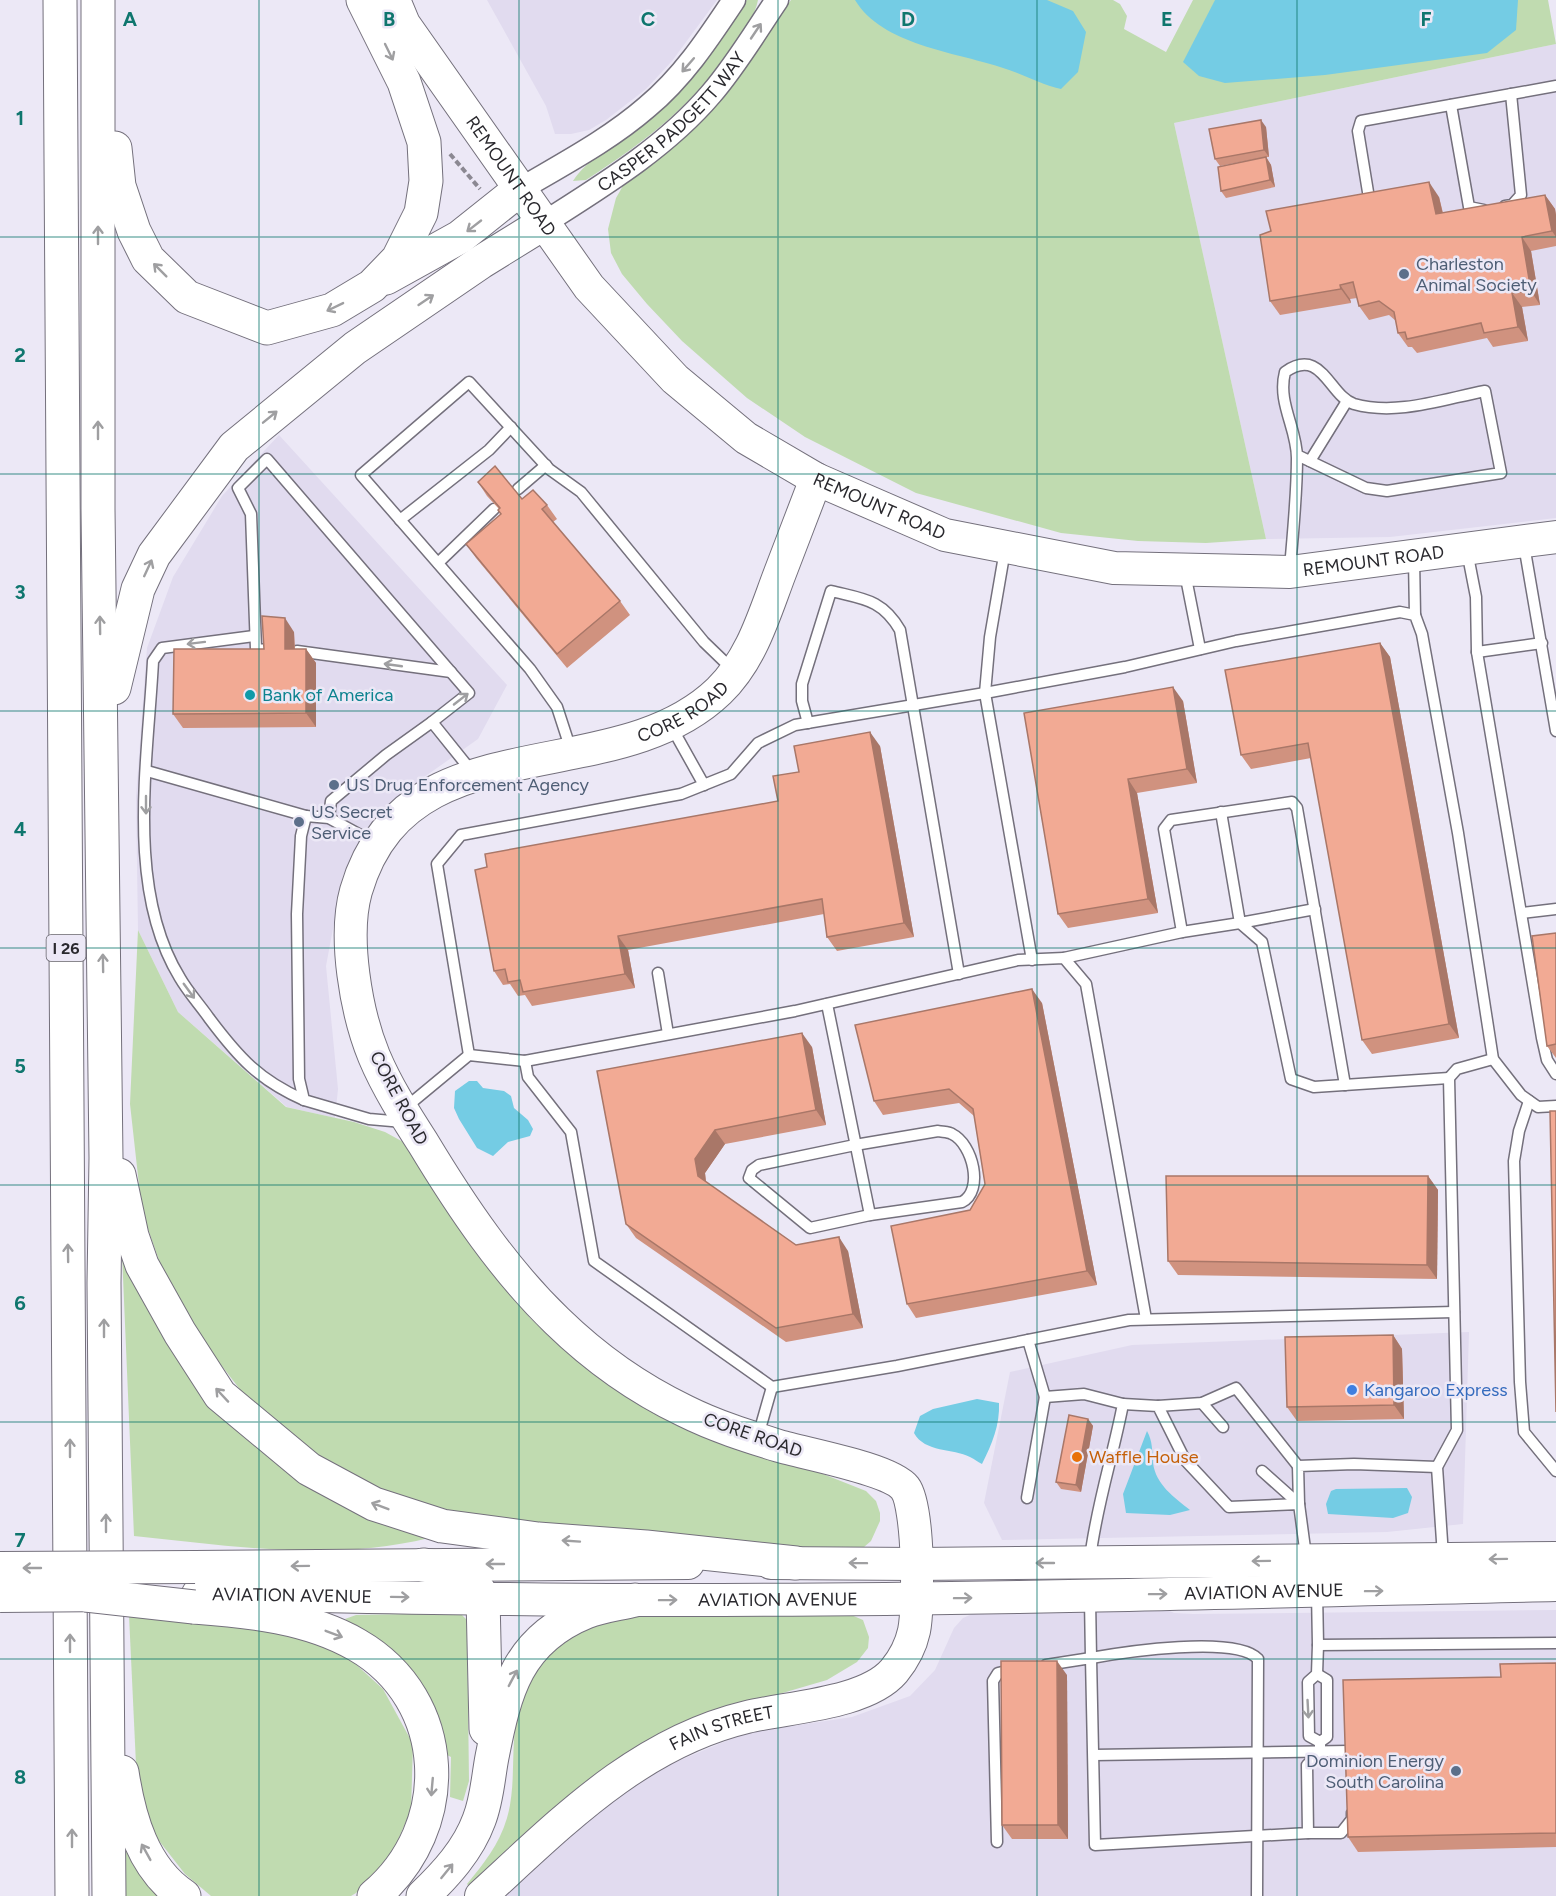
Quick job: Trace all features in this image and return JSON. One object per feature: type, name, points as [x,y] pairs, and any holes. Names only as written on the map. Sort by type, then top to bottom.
[{"type":"highway","name":"I 26","points":[[60,0],[72,1896]]},
{"type":"highway","points":[[98,0],[102,66],[119,186],[134,231],[148,259],[187,297],[267,328],[332,310],[460,237],[519,190]]},
{"type":"highway","points":[[98,0],[98,497],[104,1022],[109,1896]]},
{"type":"highway","points":[[363,0],[404,82],[424,142],[425,171],[422,213],[398,259],[372,286]]},
{"type":"highway","points":[[102,851],[111,704],[118,664],[138,589],[154,555],[234,447],[355,348],[480,262],[543,223]]},
{"type":"highway","points":[[104,1022],[108,1089],[121,1186],[132,1236],[142,1265],[180,1333],[220,1395],[309,1469],[374,1504],[442,1526],[538,1539],[646,1546],[796,1563]]},
{"type":"highway","points":[[423,1565],[441,1567],[468,1578],[478,1586],[483,1598],[489,1775]]},
{"type":"highway","points":[[86,1595],[195,1589],[257,1613],[305,1624],[338,1635],[375,1657],[410,1696],[426,1731],[431,1753],[430,1806],[418,1843],[398,1873],[374,1896]]},
{"type":"highway","points":[[423,1896],[446,1874],[468,1843],[479,1820],[511,1679],[532,1650],[555,1629],[580,1614],[635,1600]]},
{"type":"highway","points":[[107,1623],[127,1804],[136,1834],[151,1861],[184,1896]]},
{"type":"street","name":"REMOUNT ROAD","points":[[375,0],[399,12],[519,190],[589,287],[675,380],[746,438],[816,479],[945,535],[1114,568],[1290,572],[1556,537]]},
{"type":"street","name":"CASPER PADGETT WAY","points":[[519,190],[603,140],[648,107],[700,51],[734,0]]},
{"type":"street","name":"CASPER PADGETT WAY","points":[[543,223],[613,178],[688,118],[711,94],[777,0]]},
{"type":"street","name":"CORE ROAD","points":[[816,479],[754,643],[735,672],[712,698],[671,726],[616,744],[454,781],[419,799],[403,812],[378,844],[356,893],[353,964],[360,1010],[372,1051],[406,1116],[488,1240],[529,1292],[557,1321],[619,1374],[661,1399],[708,1422],[757,1439],[876,1471],[899,1482],[906,1489],[914,1514],[916,1564]]},
{"type":"street","name":"AVIATION AVENUE","points":[[0,1568],[195,1589],[635,1600],[1317,1592],[1556,1558]]},
{"type":"street","name":"AVIATION AVENUE","points":[[195,1589],[423,1565],[1306,1561],[1556,1585]]},
{"type":"street","name":"FAIN STREET","points":[[481,1896],[600,1790],[633,1767],[673,1744],[743,1718],[851,1695],[886,1679],[897,1668],[912,1639],[916,1598],[916,1564]]},
{"type":"street","points":[[0,1596],[86,1595]]},
{"type":"lane","points":[[1368,192],[1358,131],[1361,121],[1556,86]]},
{"type":"lane","points":[[1451,105],[1469,207],[1478,211],[1512,205],[1521,195],[1511,94]]},
{"type":"lane","points":[[1290,572],[1297,455],[1282,396],[1285,372],[1294,366],[1313,366],[1330,380],[1347,401],[1385,409],[1485,391],[1501,473],[1387,491],[1366,488],[1297,455]]},
{"type":"lane","points":[[572,753],[557,707],[530,669],[361,475],[469,382],[546,465],[581,492],[704,642],[735,672]]},
{"type":"lane","points":[[1310,461],[1347,401]]},
{"type":"lane","points":[[400,520],[489,450],[511,427]]},
{"type":"lane","points":[[273,651],[256,649],[251,514],[238,488],[267,459],[469,693],[386,755],[331,801],[329,818]]},
{"type":"lane","points":[[518,489],[546,465]]},
{"type":"lane","points":[[438,563],[494,509]]},
{"type":"lane","points":[[1524,541],[1556,731]]},
{"type":"lane","points":[[1005,547],[990,638],[985,693],[1032,960]]},
{"type":"lane","points":[[1467,549],[1476,597],[1477,652],[1542,1038],[1547,1060],[1556,1074]]},
{"type":"lane","points":[[1414,556],[1415,615],[1422,633],[1458,832],[1493,1059],[1521,1095],[1529,1101],[1538,1107],[1556,1106]]},
{"type":"lane","points":[[1184,570],[1200,649]]},
{"type":"lane","points":[[808,723],[802,701],[802,684],[831,591],[875,602],[892,615],[900,630],[959,974]]},
{"type":"lane","points":[[469,1055],[437,864],[461,835],[681,794],[731,774],[758,743],[795,725],[985,693],[1200,649],[1400,612],[1415,615]]},
{"type":"lane","points":[[254,636],[162,648],[153,661],[147,771],[146,881],[161,938],[179,978],[239,1058],[278,1088],[304,1100],[369,1119],[406,1116],[469,1055]]},
{"type":"lane","points":[[1477,652],[1542,643]]},
{"type":"lane","points":[[297,651],[451,672]]},
{"type":"lane","points":[[432,722],[475,776]]},
{"type":"lane","points":[[671,726],[704,785]]},
{"type":"lane","points":[[147,771],[306,816],[329,818],[378,844]]},
{"type":"lane","points":[[1182,932],[1164,829],[1171,820],[1292,802],[1297,808],[1345,1085]]},
{"type":"lane","points":[[1221,812],[1240,923],[1262,942],[1291,1079],[1314,1087],[1449,1078]]},
{"type":"lane","points":[[304,1100],[299,1079],[297,914],[302,836],[306,816]]},
{"type":"lane","points":[[469,1055],[525,1061],[827,1004],[1018,960],[1064,958],[1182,932],[1315,909]]},
{"type":"lane","points":[[1522,913],[1556,909]]},
{"type":"lane","points":[[1064,958],[1086,984],[1146,1319]]},
{"type":"lane","points":[[658,973],[668,1034]]},
{"type":"lane","points":[[827,1004],[870,1215]]},
{"type":"lane","points":[[1441,1574],[1437,1467],[1457,1430],[1449,1078],[1457,1069],[1493,1059]]},
{"type":"lane","points":[[525,1061],[528,1077],[571,1132],[594,1262],[772,1387],[1129,1320],[1454,1312]]},
{"type":"lane","points":[[1529,1101],[1519,1131],[1514,1161],[1520,1382],[1524,1432],[1556,1471]]},
{"type":"lane","points":[[938,1131],[952,1134],[966,1146],[971,1161],[974,1191],[962,1202],[870,1215],[810,1228],[749,1178],[752,1170],[759,1165],[855,1144],[938,1131]]},
{"type":"lane","points":[[1027,1498],[1045,1397],[1028,1340]]},
{"type":"lane","points":[[757,1439],[772,1387]]},
{"type":"lane","points":[[1045,1397],[1084,1394],[1123,1404],[1158,1406],[1202,1402],[1236,1388],[1298,1466],[1299,1504],[1306,1561]]},
{"type":"lane","points":[[1202,1402],[1223,1427]]},
{"type":"lane","points":[[1089,1563],[1094,1526],[1112,1462],[1123,1404]]},
{"type":"lane","points":[[1158,1406],[1185,1460],[1229,1506],[1299,1504]]},
{"type":"lane","points":[[1298,1466],[1354,1464],[1437,1467]]},
{"type":"lane","points":[[1262,1471],[1299,1504]]},
{"type":"lane","points":[[1317,1592],[1317,1674],[1308,1682],[1307,1700],[1309,1736],[1320,1747]]},
{"type":"lane","points":[[1090,1595],[1095,1845],[1341,1833],[1352,1819],[1351,1797]]},
{"type":"lane","points":[[1318,1645],[1556,1643]]},
{"type":"lane","points":[[997,1842],[993,1681],[998,1673],[1143,1648],[1234,1648],[1250,1651],[1258,1659],[1257,1896]]},
{"type":"lane","points":[[1308,1833],[1307,1765],[1327,1737],[1327,1680],[1317,1674]]},
{"type":"lane","points":[[1349,1739],[1350,1775]]},
{"type":"lane","points":[[1094,1755],[1258,1753],[1320,1747],[1349,1751]]},
{"type":"path","points":[[445,149],[486,197]]},
{"type":"shaded area","points":[[487,0],[717,0],[672,61],[646,89],[606,120],[589,130],[571,134],[555,134],[546,106]]},
{"type":"shaded area","points":[[1556,44],[1556,518],[1390,537],[1266,539],[1174,123]]},
{"type":"shaded area","points":[[279,435],[507,685],[478,739],[420,780],[376,818],[343,875],[326,966],[338,1089],[335,1118],[287,1107],[178,1012],[138,930],[136,797],[147,648],[173,577],[222,496]]},
{"type":"shaded area","points":[[1469,1332],[1463,1524],[1387,1532],[1002,1540],[984,1503],[1010,1372],[1132,1345]]},
{"type":"shaded area","name":"Dominion Energy South Carolina","points":[[1166,1609],[1174,1613],[1193,1614],[1556,1610],[1556,1896],[503,1896],[578,1826],[634,1784],[664,1767],[745,1733],[852,1717],[910,1696],[935,1670],[954,1628],[963,1618],[977,1612]]},
{"type":"green space","points":[[747,0],[758,0],[755,11],[722,62],[688,101],[650,135],[608,165],[586,180],[573,181],[586,165],[636,129],[688,83]]},
{"type":"green space","points":[[791,0],[1113,0],[1120,4],[1127,16],[1124,29],[1166,52],[1193,0],[1548,0],[1556,44],[1174,123],[1266,539],[1206,543],[1138,541],[1061,533],[916,493],[805,437],[747,398],[682,341],[622,274],[611,253],[608,229],[616,198],[624,184],[657,159],[772,26]]},
{"type":"green space","points":[[138,930],[178,1012],[286,1107],[354,1122],[385,1132],[405,1143],[426,1179],[530,1318],[568,1352],[616,1390],[695,1431],[823,1474],[866,1491],[876,1501],[880,1513],[880,1521],[871,1541],[864,1547],[846,1549],[790,1547],[473,1519],[393,1496],[314,1453],[252,1405],[201,1339],[162,1269],[142,1212],[130,1104]]},
{"type":"green space","points":[[121,1230],[182,1361],[429,1538],[392,1545],[319,1551],[245,1547],[134,1536]]},
{"type":"green space","points":[[460,1613],[467,1620],[469,1781],[463,1801],[450,1797],[451,1757],[445,1754],[364,1633],[345,1619],[356,1615]]},
{"type":"green space","points":[[654,1614],[849,1614],[863,1620],[869,1637],[868,1648],[857,1662],[827,1680],[741,1705],[472,1890],[467,1884],[495,1845],[507,1818],[512,1794],[516,1722],[527,1686],[536,1671],[560,1644],[591,1625],[613,1617]]},
{"type":"green space","points":[[129,1615],[196,1619],[296,1637],[350,1659],[383,1689],[413,1744],[411,1810],[386,1868],[351,1896],[211,1896],[185,1874],[149,1828],[137,1786]]},
{"type":"green space","points":[[126,1840],[164,1896],[126,1896]]},
{"type":"water","points":[[855,0],[1047,0],[1073,11],[1086,32],[1078,72],[1061,89],[1000,67],[921,45],[883,27],[867,15]]},
{"type":"water","points":[[1215,0],[1518,0],[1516,30],[1487,53],[1325,75],[1225,83],[1199,76],[1183,62]]},
{"type":"water","points":[[469,1081],[477,1081],[483,1088],[504,1091],[511,1096],[514,1108],[528,1120],[533,1129],[530,1136],[508,1142],[493,1156],[477,1148],[454,1108],[455,1091]]},
{"type":"water","points":[[977,1399],[999,1403],[995,1434],[982,1464],[963,1454],[925,1444],[914,1433],[920,1416],[933,1409]]},
{"type":"water","points":[[1147,1431],[1158,1478],[1167,1490],[1190,1510],[1170,1515],[1126,1513],[1123,1494]]},
{"type":"water","points":[[1407,1488],[1412,1497],[1408,1513],[1393,1518],[1328,1514],[1326,1504],[1331,1491],[1336,1489]]},
{"type":"building","points":[[1261,120],[1264,150],[1215,159],[1209,129]]},
{"type":"building","points":[[1266,157],[1270,180],[1221,191],[1218,167]]},
{"type":"building","name":"Charleston Animal Society","points":[[1429,182],[1436,214],[1545,195],[1552,231],[1522,237],[1531,291],[1512,293],[1518,327],[1484,333],[1481,323],[1407,339],[1405,332],[1398,333],[1394,312],[1379,301],[1359,306],[1353,282],[1340,285],[1341,289],[1270,301],[1260,235],[1271,231],[1266,211]]},
{"type":"building","points":[[495,466],[522,499],[533,490],[547,505],[542,509],[620,601],[557,654],[466,544],[501,514],[498,510],[500,508],[478,482]]},
{"type":"building","name":"Bank of America","points":[[262,616],[285,618],[285,649],[306,649],[306,713],[173,714],[174,649],[264,649]]},
{"type":"building","points":[[1380,643],[1449,1024],[1362,1040],[1308,743],[1241,755],[1225,670]]},
{"type":"building","points":[[1173,687],[1187,769],[1128,779],[1148,899],[1058,914],[1024,713]]},
{"type":"building","points":[[870,732],[904,923],[827,937],[822,899],[618,936],[625,974],[523,992],[520,980],[508,982],[505,969],[494,971],[475,870],[487,867],[485,854],[778,801],[773,776],[799,772],[794,746]]},
{"type":"building","points":[[1556,933],[1556,1044],[1547,1046],[1532,936]]},
{"type":"building","points":[[1032,989],[1087,1271],[907,1304],[891,1226],[970,1210],[985,1184],[973,1109],[949,1089],[874,1101],[855,1025]]},
{"type":"building","points":[[802,1033],[816,1110],[715,1130],[695,1159],[698,1176],[796,1245],[839,1237],[853,1314],[776,1328],[626,1224],[597,1071]]},
{"type":"building","points":[[1550,1111],[1556,1111],[1556,1412]]},
{"type":"building","points":[[1166,1176],[1428,1176],[1427,1265],[1168,1261]]},
{"type":"building","points":[[1393,1335],[1394,1405],[1287,1407],[1285,1337]]},
{"type":"building","name":"Waffle House","points":[[1069,1415],[1088,1419],[1076,1485],[1056,1482]]},
{"type":"building","points":[[1001,1661],[1057,1661],[1058,1825],[1002,1825]]},
{"type":"building","name":"Dominion Energy South Carolina","points":[[1556,1663],[1556,1833],[1348,1837],[1343,1680],[1501,1677],[1500,1664]]},
{"type":"place","name":"Charleston Animal Society","points":[[1404,274]]},
{"type":"place","name":"Bank of America","points":[[250,695]]},
{"type":"place","name":"US Drug Enforcement Agency","points":[[334,785]]},
{"type":"place","name":"US Secret Service","points":[[299,822]]},
{"type":"place","name":"Kangaroo Express","points":[[1352,1390]]},
{"type":"place","name":"Waffle House","points":[[1077,1457]]},
{"type":"place","name":"Dominion Energy South Carolina","points":[[1456,1771]]}]
